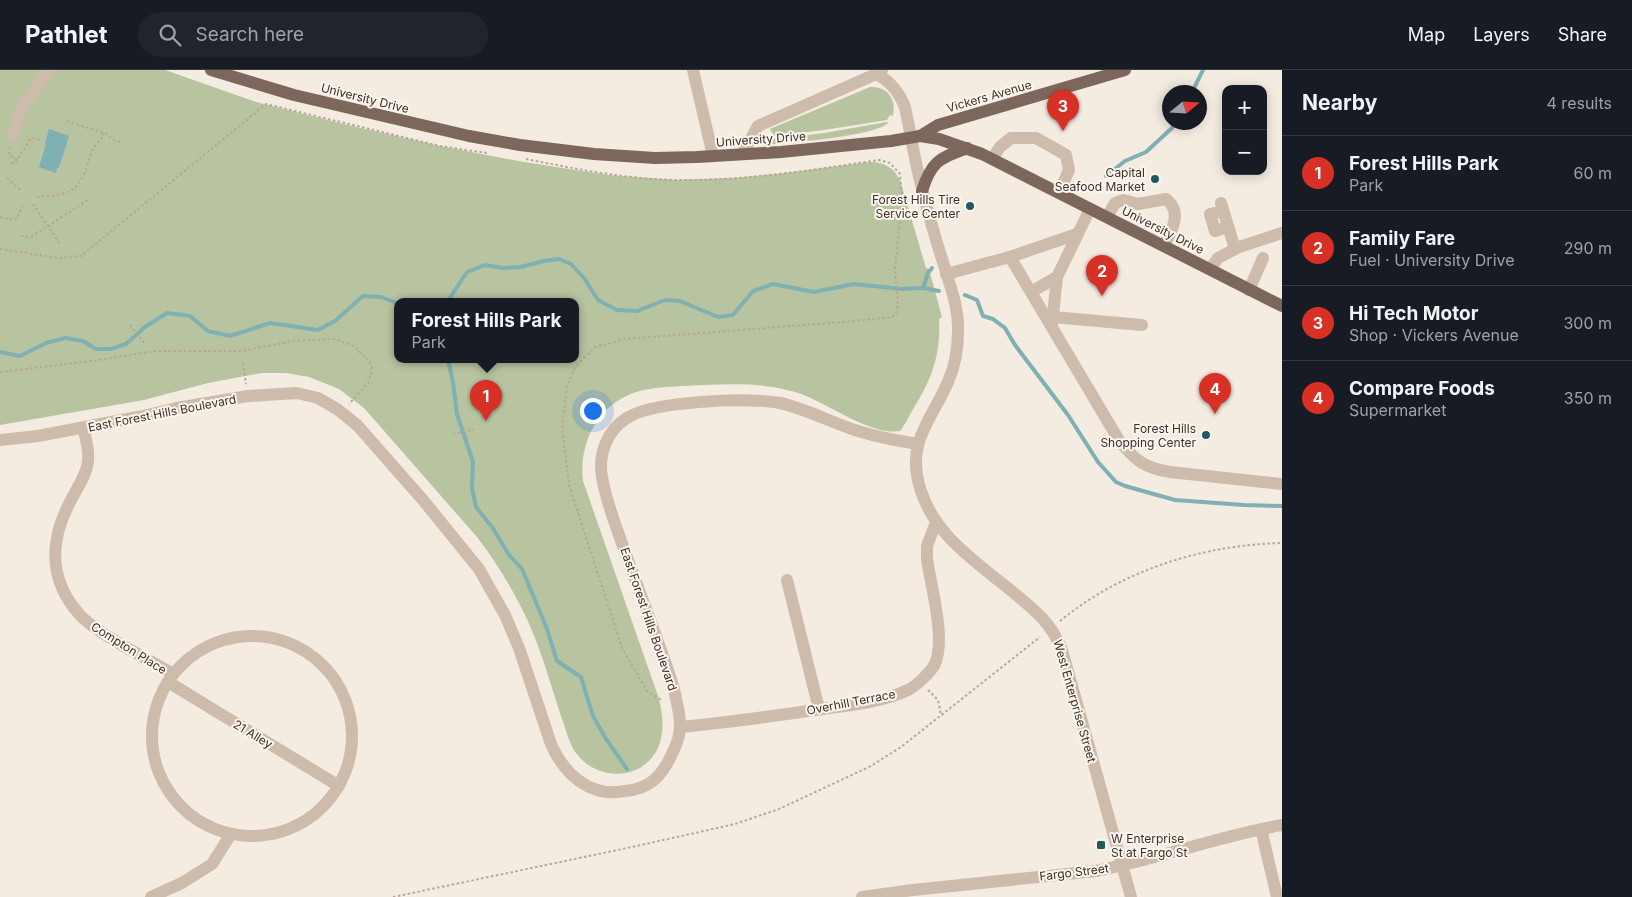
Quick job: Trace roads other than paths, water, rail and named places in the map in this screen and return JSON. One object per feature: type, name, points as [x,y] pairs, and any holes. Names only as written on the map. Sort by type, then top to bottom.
[{"type":"main road","name":"University Drive","points":[[211,70],[294,95],[469,136],[594,154],[655,158],[713,156],[781,152],[915,137],[939,139],[992,159],[1282,306]]},
{"type":"main road","name":"Vickers Avenue","points":[[915,137],[938,125],[1125,70]]},
{"type":"main road","points":[[922,191],[928,172],[937,161],[949,154],[967,148]]},
{"type":"street","points":[[13,136],[21,108],[49,70]]},
{"type":"street","points":[[693,70],[713,156]]},
{"type":"street","points":[[743,153],[758,126],[879,72],[902,98],[915,137],[922,191],[957,318],[957,350],[949,381],[922,431],[918,444],[916,464],[920,488],[936,522]]},
{"type":"street","points":[[992,159],[1000,147],[1012,138],[1036,138],[1066,155],[1069,170],[1059,193]]},
{"type":"street","points":[[1107,217],[1115,203],[1123,200],[1138,204],[1166,199],[1172,204],[1175,215],[1173,227],[1164,246]]},
{"type":"street","points":[[1222,207],[1235,249]]},
{"type":"street","points":[[1052,322],[1057,277],[1090,209]]},
{"type":"street","points":[[1210,269],[1218,258],[1235,249],[1282,233]]},
{"type":"street","points":[[946,274],[1010,257],[1077,234]]},
{"type":"street","points":[[1010,257],[1052,322],[1120,442],[1141,464],[1170,472],[1282,484]]},
{"type":"street","points":[[1249,290],[1263,258]]},
{"type":"street","points":[[1031,292],[1057,277]]},
{"type":"street","points":[[1052,322],[1142,325]]},
{"type":"street","name":"East Forest Hills Boulevard","points":[[0,440],[38,436],[248,396],[297,393],[318,398],[341,412],[357,425],[467,553],[492,589],[505,614],[519,648],[550,744],[557,758],[568,771],[587,786],[608,793],[629,791],[653,782],[661,774],[679,737],[680,727],[679,713],[668,669],[610,509],[602,477],[602,452],[611,432],[617,425],[634,413],[657,408],[704,402],[754,400],[791,406],[881,438],[918,444]]},
{"type":"street","name":"Compton Place","points":[[83,428],[89,454],[88,465],[85,475],[58,526],[54,549],[55,561],[63,590],[80,616],[98,631],[170,678]]},
{"type":"street","name":"Overhill Terrace","points":[[680,727],[863,703],[894,696],[911,689],[936,663],[940,639],[927,559],[927,546],[936,522]]},
{"type":"street","name":"West Enterprise Street","points":[[936,522],[944,534],[961,550],[1040,615],[1055,634],[1062,650],[1131,897]]},
{"type":"street","points":[[787,580],[819,709]]},
{"type":"street","points":[[251,635],[281,639],[308,652],[330,672],[342,692],[350,713],[352,728],[350,758],[339,786],[322,808],[300,825],[273,834],[259,836],[231,834],[200,822],[182,807],[168,790],[158,769],[153,747],[153,724],[158,702],[170,678],[183,663],[201,650],[221,640],[236,636],[251,635]]},
{"type":"street","name":"21 Alley","points":[[170,678],[339,786]]},
{"type":"street","name":"Fargo Street","points":[[862,897],[1096,871],[1282,825]]},
{"type":"street","points":[[1261,829],[1277,897]]},
{"type":"street","points":[[151,897],[182,882],[212,864],[231,834]]},
{"type":"water","points":[[49,129],[69,136],[56,173],[39,167]]},
{"type":"waterway","points":[[1196,85],[1203,70]]},
{"type":"waterway","points":[[1106,176],[1125,161],[1146,152],[1170,130]]},
{"type":"waterway","points":[[450,298],[467,272],[485,265],[503,268],[521,267],[559,259],[571,264],[584,278],[598,300],[617,310],[637,311],[665,300],[680,301],[718,317],[733,315],[753,291],[773,284],[814,292],[854,284],[902,289],[923,288],[939,291]]},
{"type":"waterway","points":[[923,288],[928,273],[932,268]]},
{"type":"waterway","points":[[965,295],[977,300],[983,316],[993,319],[1005,328],[1015,345],[1068,415],[1098,462],[1116,482],[1175,500],[1282,506]]},
{"type":"waterway","points":[[0,352],[20,356],[46,343],[65,338],[83,341],[96,349],[111,349],[126,344],[145,327],[167,313],[190,316],[208,331],[230,336],[270,323],[318,330],[335,321],[363,296],[381,297],[394,302]]},
{"type":"waterway","points":[[449,363],[457,414],[473,462],[472,488],[476,507],[492,527],[509,555],[522,569],[547,629],[557,661],[581,677],[593,716],[627,769]]},
{"type":"place","name":"Hi Tech Motor","points":[[1063,131]]},
{"type":"place","name":"Capital Seafood Market","points":[[1155,179]]},
{"type":"place","name":"Forest Hills Tire Service Center","points":[[970,206]]},
{"type":"place","name":"Family Fare","points":[[1102,296]]},
{"type":"place","name":"Compare Foods","points":[[1215,414]]},
{"type":"place","name":"Forest Hills Park","points":[[486,421]]},
{"type":"place","name":"Forest Hills Shopping Center","points":[[1206,435]]},
{"type":"place","name":"W Enterprise St at Fargo St","points":[[1101,845]]}]
